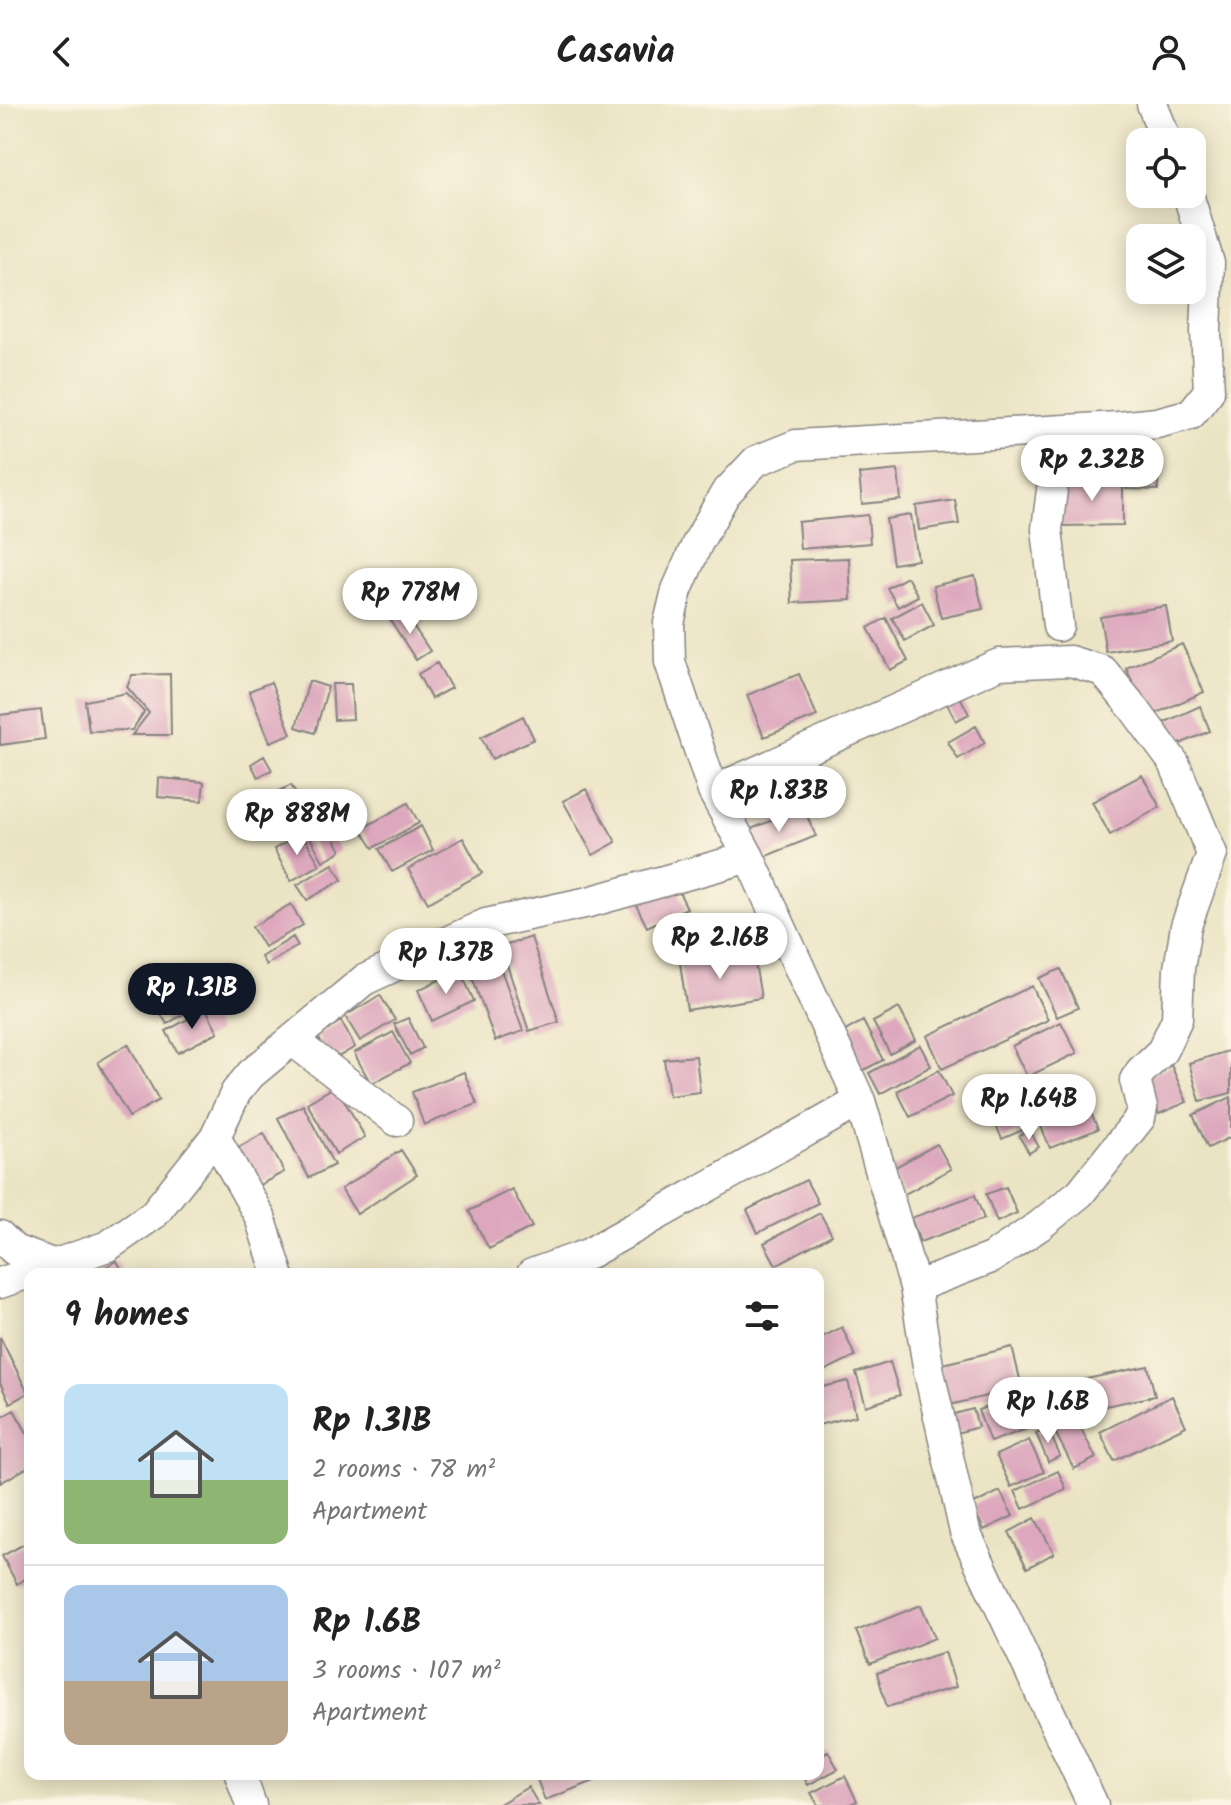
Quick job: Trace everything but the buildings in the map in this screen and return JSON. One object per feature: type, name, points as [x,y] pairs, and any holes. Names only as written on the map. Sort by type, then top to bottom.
[{"type":"street","points":[[1152,104],[1161,128]]},
{"type":"street","points":[[1093,1805],[965,1532],[929,1372],[915,1287],[860,1101],[749,857],[713,791],[670,662],[669,623],[677,590],[697,544],[725,494],[756,461],[796,445],[1048,432],[1157,423],[1191,414],[1209,391],[1206,331],[1209,263],[1192,208]]},
{"type":"street","points":[[1048,432],[1053,482],[1047,529],[1058,626]]},
{"type":"street","points":[[713,791],[999,664],[1034,660],[1070,661],[1103,671],[1166,752],[1174,763],[1212,854],[1186,926],[1179,969],[1177,1019],[1162,1051],[1135,1080],[1142,1108],[1140,1118],[1080,1193],[1039,1226],[991,1258],[915,1287]]},
{"type":"street","points":[[42,1268],[108,1246],[154,1214],[215,1137],[236,1092],[251,1074],[364,980],[486,924],[589,902],[749,857]]},
{"type":"street","points":[[292,1040],[397,1121]]},
{"type":"street","points":[[549,1268],[588,1254],[860,1101]]},
{"type":"street","points":[[215,1137],[260,1217],[276,1268]]},
{"type":"street","points":[[0,1236],[14,1250],[53,1264]]},
{"type":"street","points":[[0,1283],[24,1274]]},
{"type":"street","points":[[242,1780],[251,1805]]}]
